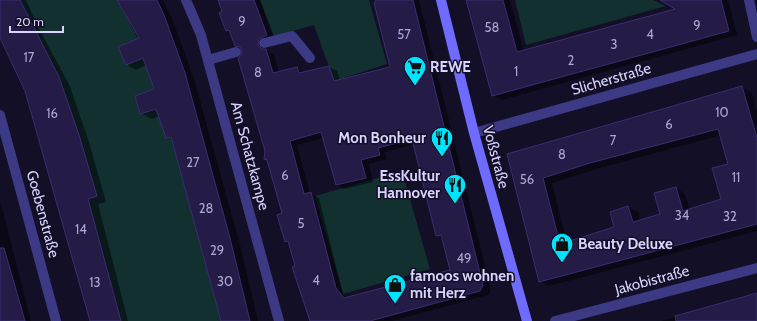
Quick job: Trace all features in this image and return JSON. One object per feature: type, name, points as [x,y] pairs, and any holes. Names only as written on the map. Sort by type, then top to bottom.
[{"type":"street","name":"Am Schatzkampe","points":[[186,0],[201,35],[279,321]]},
{"type":"street","name":"Voßstraße","points":[[441,0],[474,133],[527,321]]},
{"type":"street","points":[[749,0],[757,37]]},
{"type":"street","points":[[264,43],[292,36],[310,58]]},
{"type":"street","points":[[208,60],[236,52]]},
{"type":"street","name":"Slicherstraße","points":[[474,133],[757,54]]},
{"type":"street","name":"Goebenstraße","points":[[0,116],[56,321]]},
{"type":"street","name":"Jakobistraße","points":[[555,321],[757,268]]},
{"type":"green space","points":[[20,0],[117,0],[138,39],[119,47],[126,65],[143,58],[152,84],[154,84],[155,89],[135,97],[140,114],[156,109],[171,137],[221,321],[121,321],[88,199],[97,196]]},
{"type":"green space","points":[[260,0],[369,0],[387,64],[334,81],[314,25],[274,36]]},
{"type":"green space","points":[[515,0],[653,0],[666,6],[526,45]]},
{"type":"green space","points":[[402,171],[430,269],[343,294],[315,196]]},
{"type":"building","points":[[0,0],[20,0],[59,77],[79,135],[97,196],[88,199],[121,321],[90,321],[25,91],[0,38]]},
{"type":"building","points":[[117,0],[157,0],[164,15],[185,73],[230,238],[250,321],[221,321],[171,137],[166,138],[156,109],[140,114],[135,96],[154,89],[143,58],[126,65],[118,47],[139,38]]},
{"type":"building","points":[[218,0],[254,0],[267,35],[259,39],[258,45],[262,49],[266,49],[273,73],[297,67],[299,73],[329,66],[334,81],[390,67],[374,3],[376,2],[375,0],[413,0],[483,285],[480,291],[370,321],[310,321],[292,267],[295,266],[288,241],[285,242],[277,215],[282,213],[267,160],[264,159],[265,151],[238,58],[242,54],[242,51],[240,47],[235,46],[229,30],[226,31],[219,13],[222,11]],"holes":[[[321,132],[336,185],[366,178],[361,160],[380,155],[378,148],[412,139],[436,236],[441,235],[450,270],[344,298],[336,288],[311,192],[304,194],[290,141]]]},
{"type":"building","points":[[466,0],[503,0],[517,52],[675,9],[660,0],[721,0],[729,31],[492,96]]},
{"type":"building","points":[[742,86],[757,138],[757,224],[539,282],[507,154]],"holes":[[[718,129],[728,164],[712,168],[721,199],[683,211],[676,187],[654,193],[660,214],[633,222],[628,206],[610,212],[614,227],[560,244],[543,178],[590,163]]]},
{"type":"building","points":[[0,248],[4,248],[25,321],[0,321]]},
{"type":"building","points":[[757,293],[757,321],[676,321],[675,316]]},
{"type":"place","name":"REWE","points":[[415,86]]},
{"type":"place","name":"Mon Bonheur","points":[[442,158]]},
{"type":"place","name":"EssKultur Hannover","points":[[455,204]]},
{"type":"place","name":"Beauty Deluxe","points":[[562,264]]},
{"type":"place","name":"famoos wohnen mit Herz","points":[[395,304]]}]
